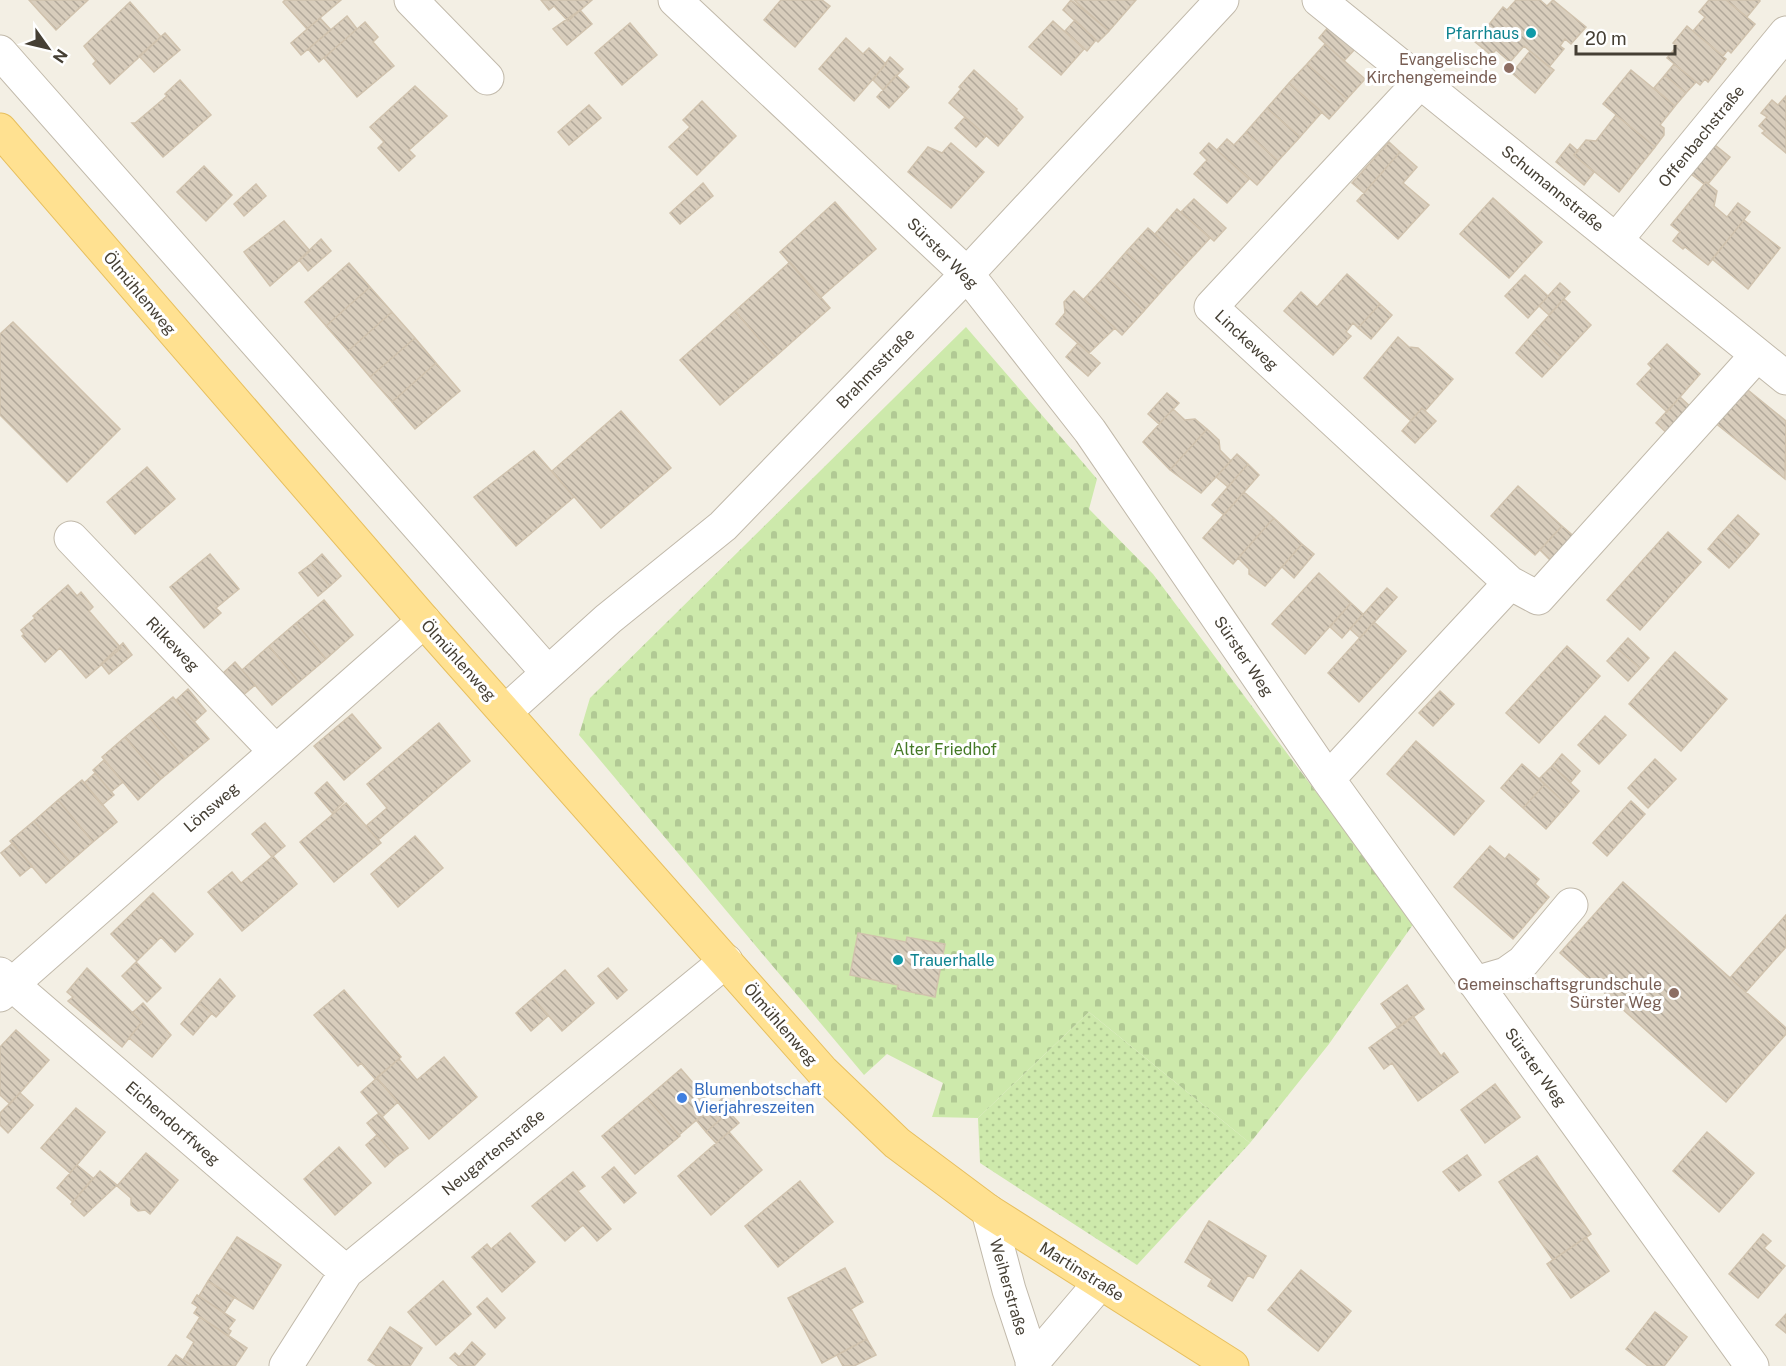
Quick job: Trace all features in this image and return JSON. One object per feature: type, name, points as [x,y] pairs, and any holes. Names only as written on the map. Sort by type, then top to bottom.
[{"type":"main road","name":"Ölmühlenweg","points":[[0,129],[424,621],[823,1072],[897,1143],[936,1172]]},
{"type":"main road","name":"Martinstraße","points":[[936,1172],[988,1211],[1232,1366]]},
{"type":"street","points":[[411,0],[487,78]]},
{"type":"street","name":"Sürster Weg","points":[[675,0],[967,274],[1090,431],[1328,779],[1752,1366]]},
{"type":"street","name":"Brahmsstraße","points":[[505,712],[608,619],[723,526],[967,274],[1222,0]]},
{"type":"street","name":"Schumannstraße","points":[[1319,0],[1786,378]]},
{"type":"street","name":"Offenbachstraße","points":[[1616,240],[1786,33]]},
{"type":"street","points":[[0,52],[548,673]]},
{"type":"street","name":"Linckeweg","points":[[1420,81],[1211,307],[1510,583],[1538,598],[1757,355]]},
{"type":"street","name":"Rilkeweg","points":[[71,537],[275,751]]},
{"type":"street","points":[[1328,779],[1510,583]]},
{"type":"street","name":"Lönsweg","points":[[4,984],[424,621]]},
{"type":"street","points":[[1475,983],[1506,974],[1523,962],[1572,905]]},
{"type":"street","name":"Neugartenstraße","points":[[286,1366],[346,1272],[726,961]]},
{"type":"street","name":"Eichendorffweg","points":[[4,984],[346,1272]]},
{"type":"street","name":"Weiherstraße","points":[[988,1211],[1033,1365]]},
{"type":"street","name":"Weiherstraße","points":[[1033,1365],[1100,1283]]},
{"type":"green space","name":"Alter Friedhof","points":[[966,327],[1097,479],[1089,509],[1153,574],[1414,923],[1329,1044],[1250,1143],[1089,1012],[978,1118],[932,1117],[943,1083],[887,1054],[864,1075],[579,735],[590,698]]},
{"type":"green space","points":[[1089,1012],[1250,1143],[1137,1265],[980,1163],[978,1118]]},
{"type":"building","points":[[29,0],[88,0],[56,30]]},
{"type":"building","points":[[285,0],[341,0],[307,29],[283,2]]},
{"type":"building","points":[[541,0],[592,0],[568,21],[554,6],[549,10]]},
{"type":"building","points":[[781,0],[822,0],[830,6],[795,47],[764,20]]},
{"type":"building","points":[[1071,0],[1109,31],[1098,42],[1063,10]]},
{"type":"building","points":[[1074,0],[1136,0],[1109,31]]},
{"type":"building","name":"Pfarrhaus","points":[[1516,0],[1540,0],[1547,6],[1553,0],[1586,27],[1571,44],[1565,39],[1560,46],[1564,49],[1549,67],[1524,46],[1510,62],[1496,50],[1491,55],[1475,42],[1503,7],[1507,10]]},
{"type":"building","points":[[1709,0],[1726,0],[1755,24],[1731,53],[1728,50],[1723,56],[1693,31],[1705,17],[1699,12]]},
{"type":"building","points":[[1726,0],[1758,0],[1760,1],[1747,17]]},
{"type":"building","points":[[130,2],[161,37],[110,84],[93,64],[96,61],[84,46]]},
{"type":"building","points":[[580,10],[592,24],[567,45],[553,29]]},
{"type":"building","points":[[347,16],[357,29],[319,62],[308,49]]},
{"type":"building","points":[[320,18],[331,30],[301,55],[291,43]]},
{"type":"building","points":[[1075,20],[1096,40],[1087,51],[1065,31]]},
{"type":"building","points":[[1053,21],[1084,49],[1061,75],[1029,47]]},
{"type":"building","points":[[365,22],[378,37],[373,42],[394,66],[357,97],[324,58]]},
{"type":"building","points":[[630,23],[657,55],[622,85],[595,53]]},
{"type":"building","points":[[1329,26],[1355,49],[1344,61],[1319,38]]},
{"type":"building","points":[[1687,26],[1726,59],[1708,82],[1705,79],[1700,85],[1667,58],[1677,46],[1673,43]]},
{"type":"building","points":[[165,33],[180,50],[154,72],[139,56]]},
{"type":"building","points":[[846,38],[863,54],[869,48],[886,64],[854,101],[819,69]]},
{"type":"building","points":[[1325,44],[1365,79],[1347,99],[1307,64]]},
{"type":"building","points":[[1530,51],[1554,70],[1535,93],[1512,73]]},
{"type":"building","points":[[890,57],[903,69],[883,90],[873,80]]},
{"type":"building","points":[[1307,64],[1347,99],[1329,119],[1289,83]]},
{"type":"building","points":[[1674,64],[1696,82],[1686,93],[1665,75]]},
{"type":"building","points":[[974,70],[1023,117],[998,146],[949,103]]},
{"type":"building","points":[[1631,70],[1675,106],[1660,125],[1664,128],[1664,135],[1655,147],[1603,104]]},
{"type":"building","points":[[896,75],[909,87],[889,108],[877,97]]},
{"type":"building","points":[[1665,75],[1686,93],[1675,106],[1654,88]]},
{"type":"building","points":[[180,80],[211,115],[163,157],[132,123],[135,123],[167,96],[165,94]]},
{"type":"building","points":[[1289,83],[1322,112],[1300,137],[1267,108]]},
{"type":"building","points":[[415,86],[447,116],[409,150],[415,156],[399,171],[378,148],[384,142],[370,127]]},
{"type":"building","points":[[1786,96],[1786,153],[1762,133],[1765,131],[1759,126],[1767,117],[1761,113],[1772,100],[1778,105]]},
{"type":"building","points":[[702,101],[736,136],[697,175],[669,147],[690,127],[683,120]]},
{"type":"building","points":[[589,105],[601,118],[569,145],[558,132]]},
{"type":"building","points":[[1267,108],[1300,137],[1278,161],[1246,132]]},
{"type":"building","points":[[1616,115],[1655,147],[1619,192],[1574,155],[1586,140],[1596,141]]},
{"type":"building","points":[[965,117],[986,136],[976,147],[955,128]]},
{"type":"building","points":[[1246,132],[1278,161],[1257,185],[1217,150],[1227,139],[1234,145]]},
{"type":"building","points":[[1389,142],[1400,152],[1364,193],[1352,183]]},
{"type":"building","points":[[951,143],[984,172],[951,208],[908,172],[928,147],[942,153]]},
{"type":"building","points":[[1209,143],[1249,179],[1227,203],[1194,174],[1207,160],[1200,153]]},
{"type":"building","points":[[1570,144],[1578,151],[1574,155],[1594,172],[1584,185],[1556,162]]},
{"type":"building","points":[[1715,145],[1730,157],[1708,184],[1706,182],[1704,184],[1691,174]]},
{"type":"building","points":[[1400,152],[1417,167],[1403,183],[1429,205],[1398,239],[1357,201]]},
{"type":"building","points":[[204,166],[232,195],[206,221],[177,192]]},
{"type":"building","points":[[1706,182],[1717,191],[1714,206],[1727,217],[1738,203],[1750,212],[1708,265],[1685,247],[1683,249],[1673,241],[1680,232],[1671,225]]},
{"type":"building","points":[[703,183],[713,196],[680,224],[670,213]]},
{"type":"building","points":[[256,184],[266,196],[244,216],[234,204]]},
{"type":"building","points":[[1493,198],[1542,242],[1509,278],[1460,234]]},
{"type":"building","points":[[1194,199],[1226,228],[1214,241],[1181,212]]},
{"type":"building","points":[[835,202],[876,249],[820,298],[780,252]]},
{"type":"building","points":[[1177,209],[1210,238],[1187,263],[1155,234]]},
{"type":"building","points":[[1744,220],[1780,248],[1748,289],[1712,259]]},
{"type":"building","points":[[284,221],[310,251],[270,286],[244,252]]},
{"type":"building","points":[[1148,228],[1187,263],[1165,287],[1126,252]]},
{"type":"building","points":[[321,239],[331,251],[308,271],[299,260]]},
{"type":"building","points":[[1126,252],[1165,287],[1144,311],[1105,276]]},
{"type":"building","points":[[790,262],[830,308],[775,357],[735,311]]},
{"type":"building","points":[[349,263],[370,287],[326,326],[305,302]]},
{"type":"building","points":[[1347,274],[1380,304],[1358,328],[1353,323],[1346,332],[1351,336],[1333,355],[1284,311],[1301,292],[1317,307]]},
{"type":"building","points":[[1525,275],[1548,296],[1528,318],[1505,296]]},
{"type":"building","points":[[1105,276],[1144,311],[1122,335],[1084,299]]},
{"type":"building","points":[[1560,283],[1570,292],[1549,315],[1539,306]]},
{"type":"building","points":[[370,287],[392,312],[348,351],[326,326]]},
{"type":"building","points":[[1074,291],[1115,328],[1089,353],[1056,324],[1065,313],[1064,302]]},
{"type":"building","points":[[1564,299],[1591,325],[1561,357],[1534,332]]},
{"type":"building","points":[[1380,304],[1392,315],[1371,339],[1358,328]]},
{"type":"building","points":[[735,311],[775,357],[720,405],[680,360]]},
{"type":"building","points":[[392,312],[415,338],[370,377],[348,351]]},
{"type":"building","points":[[13,322],[120,429],[67,482],[0,415],[0,334]]},
{"type":"building","points":[[1534,332],[1561,357],[1542,377],[1516,353]]},
{"type":"building","points":[[1398,337],[1409,347],[1418,348],[1453,379],[1425,411],[1422,408],[1411,421],[1364,378]]},
{"type":"building","points":[[415,338],[436,363],[392,402],[370,377]]},
{"type":"building","points":[[1078,343],[1100,363],[1088,376],[1066,357]]},
{"type":"building","points":[[1667,344],[1700,374],[1667,412],[1637,384],[1652,368],[1648,364]]},
{"type":"building","points":[[436,363],[460,391],[415,429],[392,402]]},
{"type":"building","points":[[1743,386],[1786,421],[1785,479],[1714,422]]},
{"type":"building","points":[[1167,393],[1179,403],[1159,424],[1148,414]]},
{"type":"building","points":[[1680,397],[1694,410],[1670,436],[1656,423]]},
{"type":"building","points":[[1422,408],[1436,421],[1415,443],[1402,431]]},
{"type":"building","points":[[1173,409],[1185,420],[1195,419],[1207,429],[1170,470],[1143,442]]},
{"type":"building","points":[[621,411],[671,468],[601,528],[552,471]]},
{"type":"building","points":[[1207,429],[1219,440],[1220,450],[1231,461],[1201,493],[1170,470]]},
{"type":"building","points":[[534,451],[574,497],[516,546],[474,497]]},
{"type":"building","points":[[1237,454],[1248,464],[1228,487],[1216,477]]},
{"type":"building","points":[[1248,464],[1259,475],[1224,515],[1212,505]]},
{"type":"building","points":[[147,467],[175,499],[135,534],[107,502]]},
{"type":"building","points":[[1518,486],[1562,526],[1535,555],[1491,516]]},
{"type":"building","points":[[1244,492],[1274,518],[1233,564],[1203,538]]},
{"type":"building","points":[[1738,515],[1759,534],[1750,545],[1728,526]]},
{"type":"building","points":[[1274,518],[1302,544],[1265,586],[1249,574],[1249,569],[1238,558]]},
{"type":"building","points":[[1562,526],[1577,539],[1554,564],[1540,550]]},
{"type":"building","points":[[1728,526],[1750,545],[1740,556],[1718,537]]},
{"type":"building","points":[[1668,532],[1701,562],[1640,630],[1607,600]]},
{"type":"building","points":[[1718,537],[1740,556],[1729,568],[1708,549]]},
{"type":"building","points":[[1302,544],[1314,554],[1294,578],[1282,567]]},
{"type":"building","points":[[210,554],[239,589],[216,608],[221,613],[204,628],[170,587]]},
{"type":"building","points":[[322,554],[341,576],[330,586],[311,564]]},
{"type":"building","points":[[311,564],[330,586],[318,596],[299,573]]},
{"type":"building","points":[[1319,573],[1351,603],[1305,654],[1272,624]]},
{"type":"building","points":[[68,585],[77,596],[81,592],[93,607],[89,611],[121,648],[86,678],[60,648],[45,662],[22,636],[24,634],[21,630],[35,618],[33,616]]},
{"type":"building","points":[[1387,588],[1397,597],[1360,638],[1350,629]]},
{"type":"building","points":[[324,600],[353,635],[326,659],[296,623]]},
{"type":"building","points":[[1351,603],[1363,614],[1342,638],[1330,627]]},
{"type":"building","points":[[1374,622],[1406,651],[1359,702],[1328,673]]},
{"type":"building","points":[[296,623],[326,659],[299,682],[269,646]]},
{"type":"building","points":[[1628,638],[1649,658],[1640,668],[1618,649]]},
{"type":"building","points":[[123,643],[132,655],[109,674],[101,664]]},
{"type":"building","points":[[269,646],[299,682],[272,705],[242,670]]},
{"type":"building","points":[[1567,646],[1600,676],[1539,743],[1506,713]]},
{"type":"building","points":[[1618,649],[1640,668],[1628,681],[1607,661]]},
{"type":"building","points":[[1675,652],[1727,699],[1681,751],[1629,704]]},
{"type":"building","points":[[235,662],[255,685],[242,696],[221,675]]},
{"type":"building","points":[[188,689],[206,711],[194,722],[176,700]]},
{"type":"building","points":[[1440,691],[1454,704],[1433,726],[1419,713]]},
{"type":"building","points":[[173,697],[209,739],[185,759],[149,717]]},
{"type":"building","points":[[352,714],[381,748],[344,780],[314,746]]},
{"type":"building","points":[[1605,716],[1626,735],[1599,764],[1578,745]]},
{"type":"building","points":[[149,717],[185,759],[161,779],[125,737]]},
{"type":"building","points":[[439,723],[470,761],[378,840],[366,826],[387,808],[367,784]]},
{"type":"building","points":[[125,737],[161,779],[138,800],[102,757]]},
{"type":"building","points":[[1416,741],[1484,801],[1454,835],[1387,774]]},
{"type":"building","points":[[1562,754],[1580,771],[1571,782],[1552,766]]},
{"type":"building","points":[[1655,759],[1676,779],[1648,808],[1628,788]]},
{"type":"building","points":[[104,760],[123,782],[111,792],[93,770]]},
{"type":"building","points":[[1522,764],[1545,784],[1523,808],[1501,788]]},
{"type":"building","points":[[1552,766],[1579,791],[1567,805],[1539,779]]},
{"type":"building","points":[[95,773],[114,795],[102,805],[84,783]]},
{"type":"building","points":[[82,780],[117,822],[93,842],[58,800]]},
{"type":"building","points":[[327,782],[344,802],[332,813],[315,793]]},
{"type":"building","points":[[1545,784],[1567,805],[1546,829],[1523,808]]},
{"type":"building","points":[[58,800],[93,842],[70,862],[34,821]]},
{"type":"building","points":[[1631,801],[1645,814],[1607,856],[1593,843]]},
{"type":"building","points":[[346,803],[381,843],[334,882],[300,842]]},
{"type":"building","points":[[34,821],[70,862],[46,883],[10,841]]},
{"type":"building","points":[[265,823],[285,846],[272,857],[252,834]]},
{"type":"building","points":[[415,836],[443,868],[398,907],[371,874]]},
{"type":"building","points":[[13,843],[32,866],[20,876],[1,853]]},
{"type":"building","points":[[1490,846],[1505,859],[1509,854],[1539,879],[1535,884],[1549,897],[1513,939],[1454,887]]},
{"type":"building","points":[[273,856],[297,884],[242,931],[208,892],[232,872],[241,883]]},
{"type":"building","points":[[1623,882],[1786,1028],[1786,1034],[1726,1102],[1560,953]]},
{"type":"building","points":[[153,893],[193,934],[175,952],[161,937],[137,961],[111,934]]},
{"type":"building","points":[[1786,915],[1786,947],[1746,992],[1730,978]]},
{"type":"building","name":"Trauerhalle","points":[[858,933],[906,942],[907,937],[945,944],[935,997],[897,989],[898,985],[850,975]]},
{"type":"building","points":[[136,962],[161,988],[147,1002],[122,976]]},
{"type":"building","points":[[87,968],[142,1022],[122,1047],[68,1001],[73,997],[67,992]]},
{"type":"building","points":[[608,968],[627,990],[617,999],[598,976]]},
{"type":"building","points":[[565,970],[594,1003],[562,1031],[533,998]]},
{"type":"building","points":[[220,979],[235,996],[216,1017],[199,1003]]},
{"type":"building","points":[[1407,985],[1424,1009],[1398,1028],[1381,1004]]},
{"type":"building","points":[[344,990],[401,1057],[375,1079],[361,1063],[358,1066],[314,1015]]},
{"type":"building","points":[[533,998],[548,1016],[531,1031],[516,1013]]},
{"type":"building","points":[[143,1003],[171,1035],[152,1057],[129,1038],[142,1022],[132,1013]]},
{"type":"building","points":[[199,1003],[212,1013],[193,1035],[181,1024]]},
{"type":"building","points":[[1413,1016],[1441,1056],[1444,1053],[1458,1072],[1418,1101],[1392,1063],[1384,1069],[1369,1048]]},
{"type":"building","points":[[16,1030],[49,1060],[10,1104],[0,1095],[0,1047]]},
{"type":"building","points":[[444,1057],[477,1097],[429,1139],[377,1078],[399,1059],[417,1080]]},
{"type":"building","points":[[681,1069],[713,1106],[679,1135],[647,1098]]},
{"type":"building","points":[[377,1078],[398,1102],[382,1117],[361,1092]]},
{"type":"building","points":[[1495,1084],[1520,1117],[1485,1143],[1461,1110]]},
{"type":"building","points":[[20,1093],[33,1105],[8,1133],[0,1125],[0,1113]]},
{"type":"building","points":[[725,1096],[735,1107],[706,1132],[697,1121]]},
{"type":"building","points":[[647,1098],[680,1136],[635,1174],[602,1136]]},
{"type":"building","points":[[76,1108],[105,1132],[70,1173],[41,1148]]},
{"type":"building","points":[[729,1112],[739,1123],[716,1143],[706,1132]]},
{"type":"building","points":[[379,1113],[408,1148],[396,1157],[367,1123]]},
{"type":"building","points":[[729,1132],[762,1170],[711,1215],[678,1176]]},
{"type":"building","points":[[1707,1132],[1754,1173],[1719,1212],[1673,1171]]},
{"type":"building","points":[[377,1135],[396,1157],[385,1167],[366,1145]]},
{"type":"building","points":[[339,1147],[371,1183],[335,1215],[304,1179]]},
{"type":"building","points":[[146,1153],[178,1180],[150,1214],[145,1210],[138,1211],[131,1205],[131,1198],[117,1186]]},
{"type":"building","points":[[1467,1155],[1481,1175],[1459,1191],[1443,1172]]},
{"type":"building","points":[[1537,1156],[1591,1234],[1553,1260],[1499,1182]]},
{"type":"building","points":[[77,1165],[93,1178],[73,1202],[57,1188]]},
{"type":"building","points":[[614,1167],[636,1193],[624,1203],[602,1177]]},
{"type":"building","points":[[100,1171],[117,1185],[84,1216],[71,1204]]},
{"type":"building","points":[[573,1172],[585,1186],[578,1191],[611,1229],[597,1241],[583,1225],[565,1241],[532,1206]]},
{"type":"building","points":[[800,1181],[833,1222],[778,1267],[745,1226]]},
{"type":"building","points":[[1209,1221],[1266,1256],[1253,1278],[1248,1275],[1232,1301],[1208,1286],[1212,1279],[1185,1262]]},
{"type":"building","points":[[510,1233],[535,1262],[502,1292],[472,1257],[487,1244],[491,1249]]},
{"type":"building","points":[[1763,1234],[1771,1241],[1764,1248],[1785,1266],[1758,1298],[1729,1274]]},
{"type":"building","points":[[237,1237],[281,1265],[253,1309],[208,1281]]},
{"type":"building","points":[[1586,1237],[1609,1271],[1571,1298],[1547,1264]]},
{"type":"building","points":[[845,1268],[863,1302],[851,1309],[867,1339],[822,1363],[788,1298]]},
{"type":"building","points":[[1301,1270],[1351,1311],[1318,1351],[1268,1310]]},
{"type":"building","points":[[208,1281],[234,1298],[224,1313],[199,1296]]},
{"type":"building","points":[[443,1281],[471,1314],[436,1345],[408,1312]]},
{"type":"building","points":[[197,1295],[235,1320],[228,1329],[231,1331],[228,1336],[194,1313],[198,1307],[192,1303]]},
{"type":"building","points":[[487,1298],[505,1318],[495,1328],[477,1307]]},
{"type":"building","points":[[1655,1312],[1687,1337],[1664,1366],[1648,1366],[1626,1349]]},
{"type":"building","points":[[1786,1314],[1786,1333],[1776,1325]]},
{"type":"building","points":[[200,1317],[247,1348],[235,1366],[193,1366],[183,1360],[194,1342],[187,1337]]},
{"type":"building","points":[[390,1327],[422,1348],[410,1366],[377,1366],[368,1360]]},
{"type":"building","points":[[867,1339],[876,1355],[854,1366],[843,1366],[837,1355]]},
{"type":"building","points":[[472,1342],[485,1354],[474,1366],[459,1366],[450,1358],[455,1353],[459,1357]]},
{"type":"building","points":[[176,1355],[183,1360],[193,1366],[168,1366]]},
{"type":"place","name":"Pfarrhaus","points":[[1531,33]]},
{"type":"place","name":"Evangelische Kirchengemeinde","points":[[1509,68]]},
{"type":"place","name":"Trauerhalle","points":[[898,960]]},
{"type":"place","name":"Gemeinschaftsgrundschule Sürster Weg","points":[[1674,993]]},
{"type":"place","name":"Blumenbotschaft Vierjahreszeiten","points":[[682,1098]]}]
